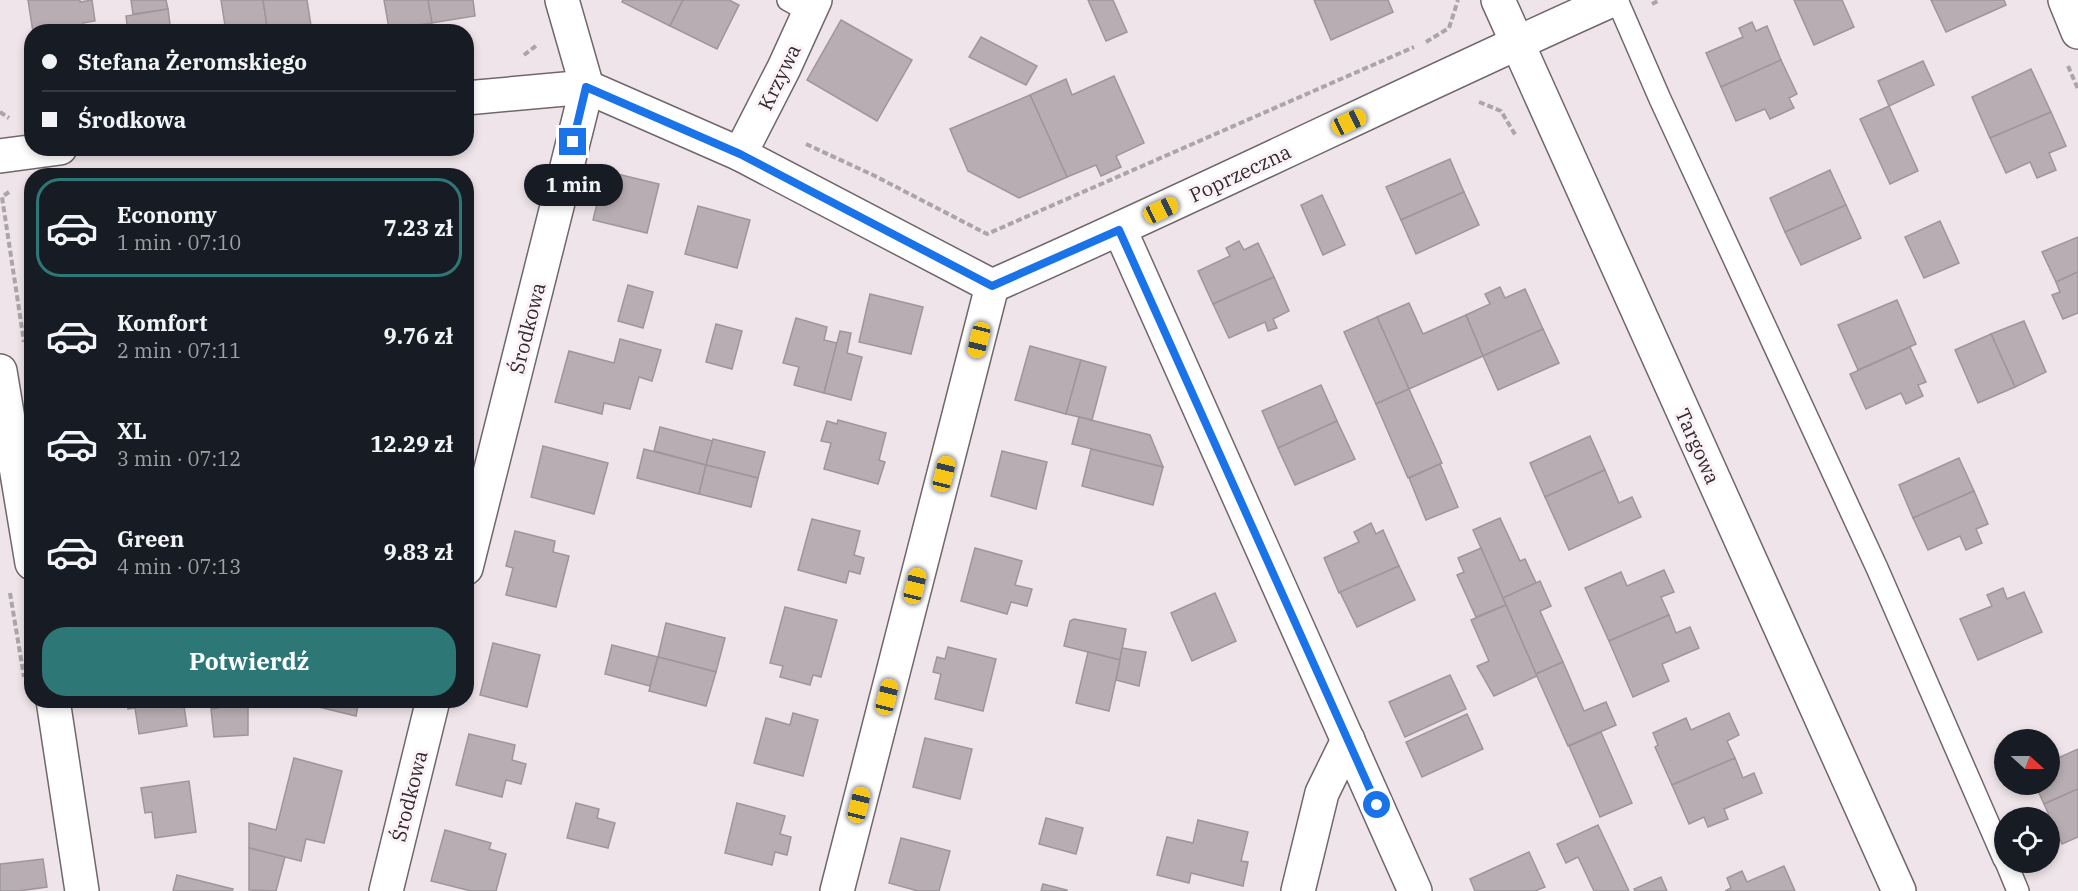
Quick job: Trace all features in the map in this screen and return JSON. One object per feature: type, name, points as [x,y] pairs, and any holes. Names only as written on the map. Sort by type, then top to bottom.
[{"type":"street","points":[[562,0],[586,87]]},
{"type":"street","name":"Targowa","points":[[1498,0],[1899,891]]},
{"type":"street","points":[[2065,0],[2078,32]]},
{"type":"street","name":"Krzywa","points":[[740,154],[784,68],[805,4]]},
{"type":"street","name":"Poprzeczna","points":[[992,286],[1119,230],[1516,43],[1618,6]]},
{"type":"street","points":[[474,97],[586,87],[740,154],[992,286],[837,891]]},
{"type":"street","name":"Środkowa","points":[[474,536],[586,87]]},
{"type":"street","points":[[1119,230],[1415,891]]},
{"type":"street","points":[[0,371],[24,515]]},
{"type":"street","points":[[54,708],[82,891]]},
{"type":"street","name":"Środkowa","points":[[386,891],[431,708]]},
{"type":"street","points":[[1298,891],[1322,793],[1348,740]]},
{"type":"lane","points":[[1618,6],[1877,568],[1994,836]]},
{"type":"lane","points":[[2010,873],[2018,891]]},
{"type":"path","points":[[1425,42],[1449,28],[1458,0]]},
{"type":"path","points":[[1618,6],[1660,0]]},
{"type":"path","points":[[797,140],[875,176],[987,234],[1414,47]]},
{"type":"path","points":[[1476,100],[1501,111],[1517,137]]},
{"type":"path","points":[[0,112],[21,125],[11,155],[23,181],[3,197],[24,340]]},
{"type":"building","points":[[28,0],[80,0],[80,2],[92,0],[95,21],[83,24],[32,24]]},
{"type":"building","points":[[131,0],[166,0],[168,9],[133,14]]},
{"type":"building","points":[[221,0],[263,0],[267,24],[225,24]]},
{"type":"building","points":[[263,0],[307,0],[311,24],[267,24]]},
{"type":"building","points":[[384,0],[428,0],[432,23],[388,24]]},
{"type":"building","points":[[428,0],[473,0],[475,16],[432,23]]},
{"type":"building","points":[[623,0],[683,0],[670,26],[622,2]]},
{"type":"building","points":[[683,0],[729,0],[739,5],[717,49],[670,26]]},
{"type":"building","points":[[1088,0],[1113,0],[1127,32],[1106,41]]},
{"type":"building","points":[[1314,0],[1388,0],[1393,12],[1331,40]]},
{"type":"building","points":[[1794,0],[1842,0],[1854,27],[1814,45]]},
{"type":"building","points":[[1931,0],[2004,0],[2006,5],[1946,32]]},
{"type":"building","points":[[168,9],[170,24],[127,24],[126,16]]},
{"type":"building","points":[[841,20],[912,60],[877,121],[807,80]]},
{"type":"building","points":[[1752,22],[1756,31],[1767,26],[1781,60],[1721,87],[1706,53],[1743,37],[1739,28]]},
{"type":"building","points":[[981,37],[1037,66],[1026,85],[969,57]]},
{"type":"building","points":[[1781,60],[1797,94],[1789,98],[1794,108],[1770,119],[1765,109],[1736,121],[1721,87]]},
{"type":"building","points":[[1923,61],[1934,85],[1889,106],[1878,81]]},
{"type":"building","points":[[2031,69],[2051,112],[1990,138],[1972,97]]},
{"type":"building","points":[[1114,76],[1144,143],[1116,156],[1121,167],[1101,176],[1096,165],[1067,177],[1030,95],[1066,79],[1072,95]]},
{"type":"building","points":[[1030,95],[1067,177],[1019,198],[968,171],[950,129]]},
{"type":"building","points":[[1889,106],[1918,171],[1890,184],[1860,119]]},
{"type":"building","points":[[2051,112],[2066,146],[2049,153],[2056,170],[2037,178],[2030,162],[2006,173],[1990,138]]},
{"type":"building","points":[[1450,159],[1464,192],[1401,220],[1386,187]]},
{"type":"building","points":[[1830,170],[1846,205],[1785,232],[1770,198]]},
{"type":"building","points":[[605,171],[659,184],[647,233],[593,220]]},
{"type":"building","points":[[1464,192],[1479,225],[1416,254],[1401,220]]},
{"type":"building","points":[[1322,195],[1345,245],[1323,255],[1301,205]]},
{"type":"building","points":[[1846,205],[1861,238],[1801,265],[1785,232]]},
{"type":"building","points":[[698,206],[750,220],[737,268],[685,254]]},
{"type":"building","points":[[1940,221],[1959,263],[1924,278],[1905,237]]},
{"type":"building","points":[[2078,237],[2078,272],[2056,282],[2042,252]]},
{"type":"building","points":[[1239,241],[1244,250],[1258,243],[1274,277],[1213,304],[1198,271],[1230,256],[1226,248]]},
{"type":"building","points":[[2078,272],[2078,313],[2063,319],[2052,295],[2060,292],[2056,282]]},
{"type":"building","points":[[1274,277],[1289,311],[1273,319],[1277,328],[1268,331],[1265,322],[1229,338],[1213,304]]},
{"type":"building","points":[[628,285],[653,292],[643,328],[618,321]]},
{"type":"building","points":[[1500,287],[1505,298],[1525,289],[1543,329],[1483,356],[1466,315],[1490,304],[1485,294]]},
{"type":"building","points":[[870,294],[923,307],[911,354],[859,342]]},
{"type":"building","points":[[1897,300],[1916,344],[1858,370],[1838,325]]},
{"type":"building","points":[[1409,303],[1423,334],[1466,315],[1483,356],[1409,389],[1377,317]]},
{"type":"building","points":[[1377,317],[1409,389],[1376,404],[1344,332]]},
{"type":"building","points":[[796,318],[827,327],[824,340],[837,343],[824,393],[794,385],[799,367],[783,363]]},
{"type":"building","points":[[2024,321],[2046,372],[2015,387],[1991,334]]},
{"type":"building","points":[[716,324],[742,331],[732,369],[706,362]]},
{"type":"building","points":[[1543,329],[1559,363],[1498,390],[1483,356]]},
{"type":"building","points":[[840,331],[851,333],[847,353],[862,357],[851,400],[824,393]]},
{"type":"building","points":[[1991,334],[2015,387],[1978,403],[1955,350]]},
{"type":"building","points":[[620,339],[661,350],[652,381],[639,377],[630,409],[604,403],[602,414],[555,402],[569,351],[614,363]]},
{"type":"building","points":[[1030,346],[1081,360],[1066,414],[1015,400]]},
{"type":"building","points":[[1910,347],[1926,382],[1918,385],[1923,396],[1906,404],[1901,393],[1866,409],[1850,374]]},
{"type":"building","points":[[1081,360],[1106,367],[1092,420],[1066,414]]},
{"type":"building","points":[[1321,385],[1337,421],[1278,448],[1262,411]]},
{"type":"building","points":[[1409,389],[1442,463],[1408,478],[1376,404]]},
{"type":"building","points":[[1079,417],[1150,435],[1163,467],[1072,444]]},
{"type":"building","points":[[838,420],[886,433],[879,460],[885,462],[878,484],[824,469],[831,443],[821,441],[827,421],[837,424]]},
{"type":"building","points":[[1337,421],[1355,459],[1295,485],[1278,448]]},
{"type":"building","points":[[660,427],[713,441],[706,465],[654,451]]},
{"type":"building","points":[[1590,436],[1605,470],[1545,497],[1530,463]]},
{"type":"building","points":[[713,439],[765,452],[758,478],[706,465]]},
{"type":"building","points":[[543,446],[608,463],[594,514],[531,497]]},
{"type":"building","points":[[644,449],[706,465],[699,494],[637,478]]},
{"type":"building","points":[[1091,449],[1163,467],[1153,505],[1082,486]]},
{"type":"building","points":[[1002,451],[1047,462],[1036,509],[991,496]]},
{"type":"building","points":[[1959,458],[1974,491],[1913,518],[1899,485]]},
{"type":"building","points":[[1440,464],[1458,507],[1426,520],[1409,478]]},
{"type":"building","points":[[706,465],[758,478],[751,507],[699,494]]},
{"type":"building","points":[[1605,470],[1619,503],[1632,497],[1641,517],[1569,550],[1545,497]]},
{"type":"building","points":[[1974,491],[1988,524],[1976,529],[1982,543],[1966,550],[1960,536],[1928,550],[1913,518]]},
{"type":"building","points":[[1500,518],[1520,561],[1525,559],[1536,583],[1503,598],[1473,530]]},
{"type":"building","points":[[812,519],[860,531],[854,555],[864,558],[860,574],[849,571],[846,583],[798,570]]},
{"type":"building","points":[[1371,523],[1376,534],[1383,530],[1399,566],[1339,593],[1324,558],[1359,542],[1354,532]]},
{"type":"building","points":[[515,531],[555,541],[553,552],[569,556],[556,607],[506,595],[513,568],[506,566]]},
{"type":"building","points":[[975,548],[1022,561],[1015,585],[1032,589],[1027,606],[1011,602],[1007,614],[961,601]]},
{"type":"building","points":[[1481,548],[1506,605],[1476,617],[1457,575],[1464,572],[1458,558]]},
{"type":"building","points":[[1399,566],[1415,600],[1357,627],[1340,592]]},
{"type":"building","points":[[1664,570],[1674,592],[1661,597],[1669,615],[1609,641],[1585,588],[1621,572],[1627,586]]},
{"type":"building","points":[[1540,581],[1551,606],[1540,611],[1563,662],[1536,674],[1503,598]]},
{"type":"building","points":[[2003,588],[2007,599],[2024,592],[2042,632],[1978,660],[1960,619],[1992,606],[1987,595]]},
{"type":"building","points":[[1215,593],[1236,641],[1192,661],[1171,613]]},
{"type":"building","points":[[1506,605],[1537,676],[1494,696],[1477,666],[1489,661],[1471,620]]},
{"type":"building","points":[[785,607],[837,620],[821,677],[813,675],[810,685],[780,677],[783,666],[770,663]]},
{"type":"building","points":[[1669,615],[1676,633],[1690,627],[1699,648],[1662,664],[1669,681],[1633,697],[1609,641]]},
{"type":"building","points":[[1074,619],[1126,629],[1120,660],[1064,646],[1070,621]]},
{"type":"building","points":[[666,623],[725,638],[716,672],[658,657]]},
{"type":"building","points":[[493,643],[540,655],[527,707],[480,695]]},
{"type":"building","points":[[612,645],[658,657],[650,686],[605,674]]},
{"type":"building","points":[[948,647],[996,659],[983,711],[935,699],[941,674],[933,672],[937,657],[945,659]]},
{"type":"building","points":[[1122,648],[1146,652],[1139,686],[1116,680]]},
{"type":"building","points":[[1088,652],[1120,660],[1109,711],[1076,703]]},
{"type":"building","points":[[658,657],[716,672],[706,706],[649,691]]},
{"type":"building","points":[[1563,662],[1584,711],[1606,702],[1616,725],[1568,746],[1536,674]]},
{"type":"building","points":[[1450,675],[1466,709],[1405,737],[1389,702]]},
{"type":"building","points":[[135,708],[184,708],[187,726],[139,734]]},
{"type":"building","points":[[248,708],[248,735],[214,737],[211,709]]},
{"type":"building","points":[[323,708],[358,708],[356,716]]},
{"type":"building","points":[[793,713],[818,720],[803,776],[754,763],[766,718],[790,725]]},
{"type":"building","points":[[1729,713],[1739,735],[1727,741],[1735,758],[1672,785],[1655,747],[1658,745],[1653,733],[1686,718],[1691,730]]},
{"type":"building","points":[[1467,714],[1483,749],[1422,777],[1406,742]]},
{"type":"building","points":[[1601,732],[1632,803],[1600,817],[1569,746]]},
{"type":"building","points":[[469,734],[515,745],[512,760],[526,764],[521,784],[506,780],[502,797],[456,785]]},
{"type":"building","points":[[925,738],[972,749],[960,799],[913,787]]},
{"type":"building","points":[[2078,749],[2078,789],[2044,804],[2040,795],[2060,795],[2060,757]]},
{"type":"building","points":[[294,758],[342,771],[324,843],[306,839],[301,861],[249,848],[249,823],[276,830]]},
{"type":"building","points":[[1735,758],[1743,778],[1754,773],[1762,793],[1724,809],[1728,819],[1708,827],[1704,817],[1689,824],[1672,785]]},
{"type":"building","points":[[189,781],[196,832],[155,838],[152,812],[145,813],[141,788]]},
{"type":"building","points":[[2078,789],[2078,837],[2062,844],[2060,807],[2045,807],[2044,804]]},
{"type":"building","points":[[576,803],[599,809],[597,818],[615,823],[608,848],[567,838]]},
{"type":"building","points":[[737,803],[785,816],[780,834],[791,837],[787,855],[775,852],[772,865],[725,853]]},
{"type":"building","points":[[1046,818],[1083,828],[1076,854],[1039,844]]},
{"type":"building","points":[[1198,820],[1248,832],[1241,861],[1248,862],[1243,886],[1191,873],[1189,883],[1157,875],[1167,837],[1193,843]]},
{"type":"building","points":[[1598,825],[1629,891],[1594,891],[1578,857],[1566,863],[1557,844]]},
{"type":"building","points":[[445,830],[491,843],[489,849],[506,854],[496,891],[471,891],[431,881]]},
{"type":"building","points":[[901,838],[950,851],[939,891],[918,891],[889,883]]},
{"type":"building","points":[[249,848],[285,857],[276,891],[249,890]]},
{"type":"building","points":[[1529,852],[1545,887],[1535,891],[1475,891],[1470,879]]},
{"type":"building","points":[[43,859],[47,887],[0,891],[0,864]]},
{"type":"building","points":[[1784,866],[1795,891],[1725,891],[1731,888],[1727,878],[1742,871],[1747,882]]},
{"type":"building","points":[[177,875],[233,889],[232,891],[173,891]]},
{"type":"building","points":[[1661,877],[1667,891],[1635,891],[1634,889]]},
{"type":"building","points":[[1043,884],[1067,890],[1067,891],[1041,891]]},
{"type":"route","points":[[573,142],[586,87],[740,154],[992,286],[1119,230],[1377,805]]}]
